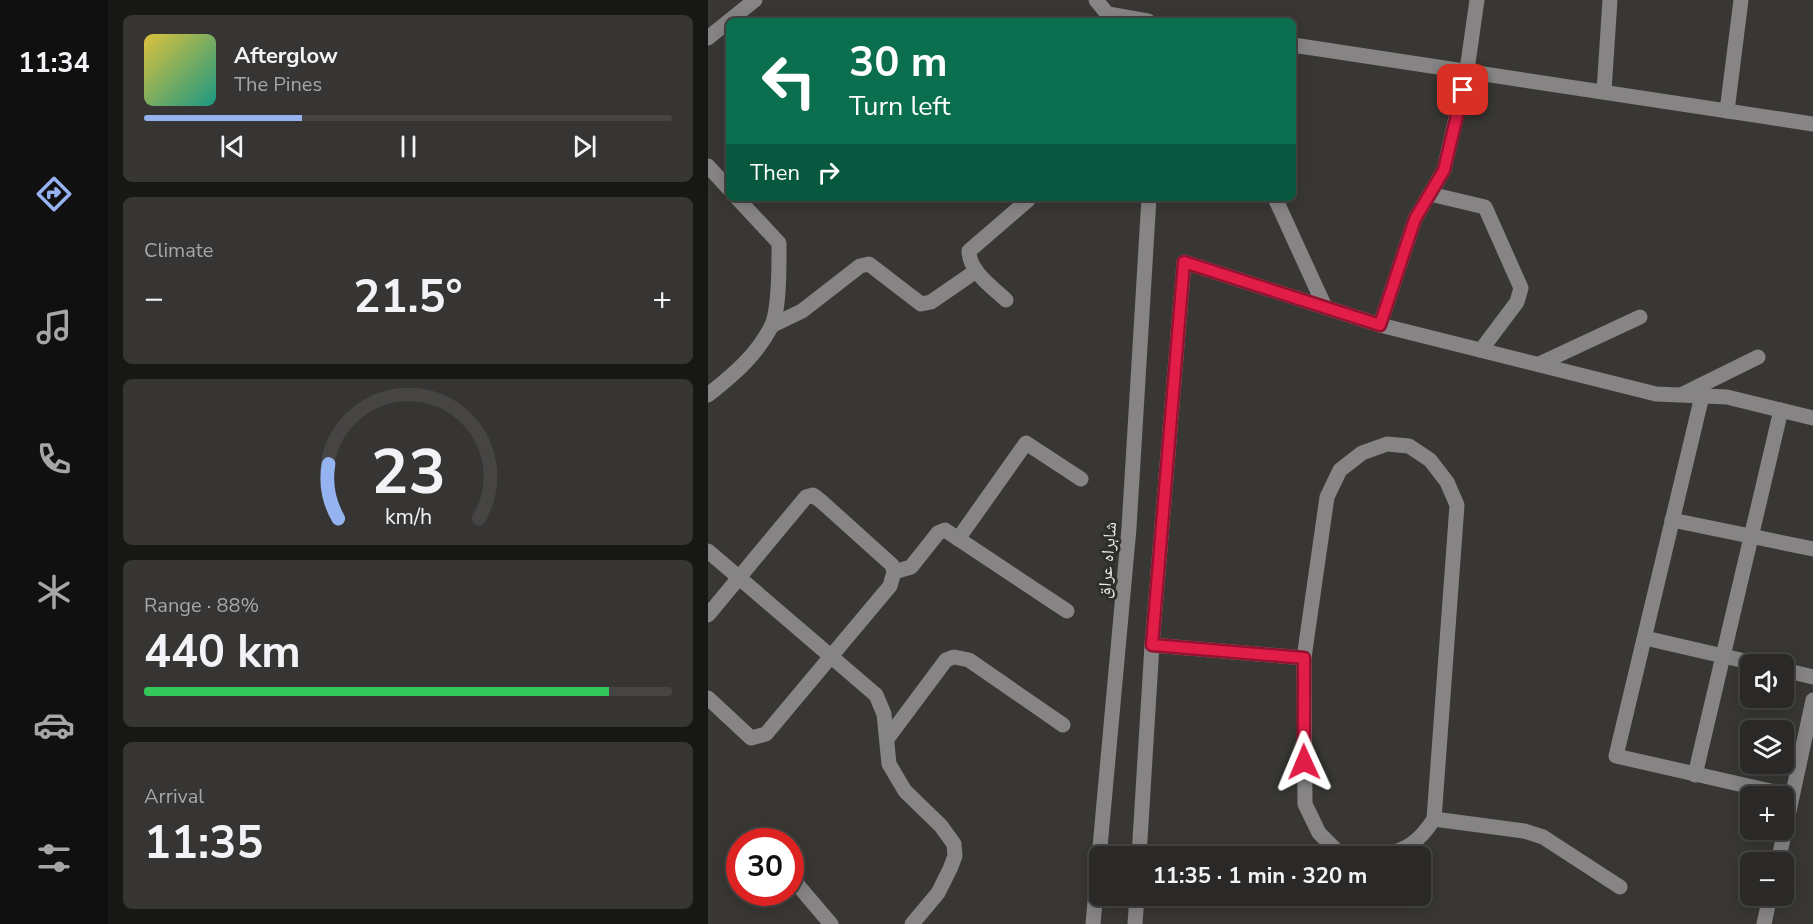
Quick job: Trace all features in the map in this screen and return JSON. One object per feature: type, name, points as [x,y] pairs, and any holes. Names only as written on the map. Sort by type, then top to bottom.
[{"type":"street","points":[[733,18],[755,0]]},
{"type":"street","points":[[1096,0],[1111,17]]},
{"type":"street","points":[[1380,325],[1411,229],[1444,170],[1467,70],[1477,0]]},
{"type":"street","points":[[1604,92],[1610,0]]},
{"type":"street","points":[[1727,111],[1741,0]]},
{"type":"street","points":[[708,38],[726,23]]},
{"type":"street","points":[[1296,45],[1813,124]]},
{"type":"street","points":[[708,166],[726,186]]},
{"type":"street","points":[[1430,194],[1485,207],[1521,288],[1517,302],[1481,350]]},
{"type":"street","points":[[708,395],[744,366],[773,325],[780,279],[779,243],[740,201]]},
{"type":"street","points":[[1006,300],[976,271],[969,251],[1027,201]]},
{"type":"street","name":"شاہراہ عراق","points":[[1093,924],[1129,528],[1149,201]]},
{"type":"street","points":[[1276,201],[1324,307]]},
{"type":"street","points":[[1140,846],[1152,645],[1184,262],[1380,325],[1656,394],[1726,398],[1813,418]]},
{"type":"street","points":[[773,325],[801,311],[860,266],[869,264],[921,304],[931,302],[976,271]]},
{"type":"street","points":[[1539,364],[1640,317]]},
{"type":"street","points":[[1679,395],[1758,357]]},
{"type":"street","points":[[1702,396],[1616,756],[1744,786]]},
{"type":"street","points":[[1695,776],[1781,410]]},
{"type":"street","points":[[958,539],[1026,443],[1081,479]]},
{"type":"street","points":[[1332,846],[1319,833],[1305,804],[1304,658],[1327,497],[1340,470],[1362,453],[1387,444],[1409,447],[1430,460],[1447,482],[1457,506],[1434,819],[1422,837],[1407,846]]},
{"type":"street","points":[[708,615],[806,497],[813,495],[892,566],[894,572],[890,586],[880,599],[830,655],[766,734],[751,738],[708,698]]},
{"type":"street","points":[[1672,520],[1813,549]]},
{"type":"street","points":[[894,572],[910,567],[938,533],[945,530],[1067,611]]},
{"type":"street","points":[[708,550],[876,694],[884,714],[889,764],[898,782],[950,836],[954,844],[955,856],[938,892],[912,924]]},
{"type":"street","points":[[1644,638],[1740,660]]},
{"type":"street","points":[[1152,645],[1304,658]]},
{"type":"street","points":[[887,739],[946,660],[954,657],[969,660],[1063,725]]},
{"type":"street","points":[[1794,672],[1813,677]]},
{"type":"street","points":[[1794,787],[1813,700]]},
{"type":"street","points":[[1434,819],[1524,831],[1543,837],[1620,887]]},
{"type":"street","points":[[804,892],[831,924]]},
{"type":"street","points":[[1135,924],[1136,906]]},
{"type":"street","points":[[1764,924],[1768,906]]},
{"type":"route","points":[[1304,762],[1304,658],[1152,645],[1184,262],[1380,325],[1415,219],[1444,170],[1463,90]]}]
